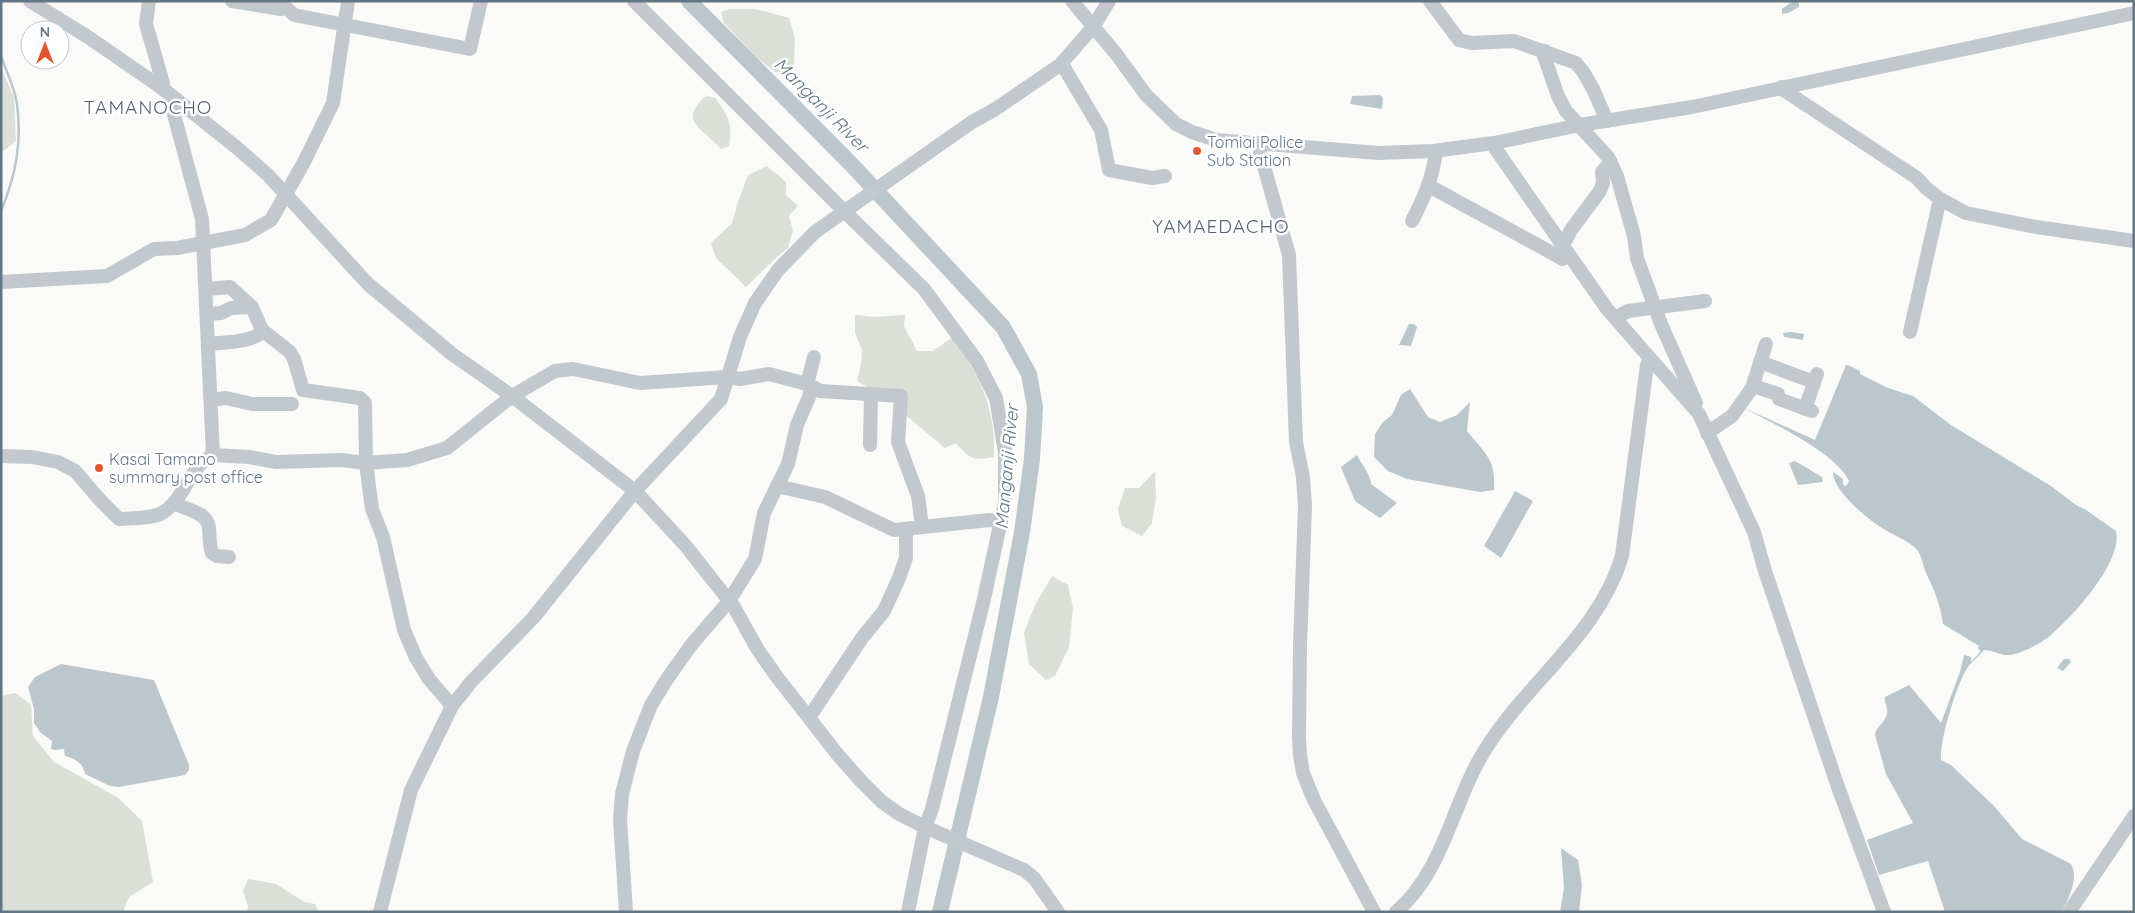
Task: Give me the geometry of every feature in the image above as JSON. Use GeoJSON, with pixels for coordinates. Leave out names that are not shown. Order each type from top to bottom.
{"type":"FeatureCollection","features":[{"type":"Feature","properties":{"kind":"street"},"geometry":{"type":"LineString","coordinates":[[30,1],[88,37],[162,88],[236,146],[285,194],[368,284],[452,354],[512,396],[635,491],[685,544],[729,601],[767,663],[855,774],[881,801],[900,814],[1024,870],[1034,878],[1058,912]]}},
{"type":"Feature","properties":{"kind":"street"},"geometry":{"type":"LineString","coordinates":[[149,1],[146,24],[163,83],[162,88]]}},
{"type":"Feature","properties":{"kind":"street"},"geometry":{"type":"LineString","coordinates":[[232,1],[281,9],[282,4],[294,15],[470,49],[481,1]]}},
{"type":"Feature","properties":{"kind":"street"},"geometry":{"type":"LineString","coordinates":[[1,282],[107,276],[154,249],[203,243],[245,234],[260,228],[271,220],[303,164],[333,103],[348,1]]}},
{"type":"Feature","properties":{"kind":"street"},"geometry":{"type":"LineString","coordinates":[[634,1],[924,289],[950,321],[977,361],[996,398],[1005,452],[1005,502],[984,598],[927,827],[908,912]]}},
{"type":"Feature","properties":{"kind":"street"},"geometry":{"type":"LineString","coordinates":[[1072,1],[1117,54],[1146,95],[1176,124],[1192,132],[1216,140],[1379,153],[1436,151],[1494,143],[1578,126],[1692,107],[2134,13]]}},
{"type":"Feature","properties":{"kind":"street"},"geometry":{"type":"LineString","coordinates":[[380,912],[410,790],[452,706],[470,682],[533,618],[635,491],[721,399],[740,337],[755,303],[773,276],[815,232],[972,122],[994,110],[1062,64],[1093,27],[1109,1]]}},
{"type":"Feature","properties":{"kind":"street"},"geometry":{"type":"LineString","coordinates":[[1430,1],[1459,40],[1470,43],[1514,41],[1576,63],[1594,90],[1606,121]]}},
{"type":"Feature","properties":{"kind":"street"},"geometry":{"type":"LineString","coordinates":[[1545,51],[1544,56],[1558,96],[1566,111],[1611,162],[1617,176],[1632,227],[1637,258],[1655,307],[1696,404],[1693,408]]}},
{"type":"Feature","properties":{"kind":"street"},"geometry":{"type":"LineString","coordinates":[[1062,64],[1101,130],[1110,170],[1152,178],[1165,176]]}},
{"type":"Feature","properties":{"kind":"street"},"geometry":{"type":"LineString","coordinates":[[1782,87],[1785,91],[1917,178],[1940,199],[1966,213],[2036,227],[2134,241]]}},
{"type":"Feature","properties":{"kind":"street"},"geometry":{"type":"LineString","coordinates":[[177,100],[172,107],[201,211],[207,290],[212,455]]}},
{"type":"Feature","properties":{"kind":"street"},"geometry":{"type":"LineString","coordinates":[[1260,143],[1260,152],[1289,255],[1296,442],[1303,477],[1305,506],[1300,646],[1300,755],[1303,773],[1314,800],[1374,912]]}},
{"type":"Feature","properties":{"kind":"street"},"geometry":{"type":"LineString","coordinates":[[1494,143],[1494,148],[1565,251],[1615,318],[1699,414],[1754,532],[1765,571],[1838,787],[1884,912]]}},
{"type":"Feature","properties":{"kind":"street"},"geometry":{"type":"LineString","coordinates":[[1412,221],[1429,186],[1434,169],[1436,151]]}},
{"type":"Feature","properties":{"kind":"street"},"geometry":{"type":"LineString","coordinates":[[1429,186],[1563,259],[1571,230],[1600,191],[1603,183],[1602,172],[1611,162]]}},
{"type":"Feature","properties":{"kind":"street"},"geometry":{"type":"LineString","coordinates":[[1910,332],[1940,199]]}},
{"type":"Feature","properties":{"kind":"street"},"geometry":{"type":"LineString","coordinates":[[207,290],[230,287],[252,307],[262,331],[290,352],[294,359],[303,390],[360,398],[365,403],[366,463],[372,508],[383,537],[404,630],[416,658],[429,679],[452,706]]}},
{"type":"Feature","properties":{"kind":"street"},"geometry":{"type":"LineString","coordinates":[[1615,318],[1628,310],[1705,301]]}},
{"type":"Feature","properties":{"kind":"street"},"geometry":{"type":"LineString","coordinates":[[208,314],[221,313],[231,308],[252,307]]}},
{"type":"Feature","properties":{"kind":"street"},"geometry":{"type":"LineString","coordinates":[[209,344],[246,339],[262,331]]}},
{"type":"Feature","properties":{"kind":"street"},"geometry":{"type":"LineString","coordinates":[[1707,433],[1732,416],[1753,386],[1766,344]]}},
{"type":"Feature","properties":{"kind":"street"},"geometry":{"type":"LineString","coordinates":[[626,912],[620,819],[622,794],[633,751],[650,705],[692,644],[729,601],[755,559],[764,513],[788,464],[797,425],[809,397],[814,357]]}},
{"type":"Feature","properties":{"kind":"street"},"geometry":{"type":"LineString","coordinates":[[1396,912],[1408,902],[1430,869],[1442,847],[1467,785],[1485,749],[1523,698],[1582,628],[1615,578],[1622,556],[1647,365],[1650,358]]}},
{"type":"Feature","properties":{"kind":"street"},"geometry":{"type":"LineString","coordinates":[[1753,386],[1778,394],[1779,400],[1808,410],[1816,378],[1760,362]]}},
{"type":"Feature","properties":{"kind":"street"},"geometry":{"type":"LineString","coordinates":[[1,456],[32,457],[58,462],[74,471],[119,519],[161,514],[174,503],[199,466],[212,455],[249,457],[276,462],[342,460],[366,463],[407,460],[447,448],[512,396],[555,371],[573,369],[640,383],[727,377],[740,378],[769,374],[809,385],[820,391],[901,396],[898,442],[918,496],[922,526]]}},
{"type":"Feature","properties":{"kind":"street"},"geometry":{"type":"LineString","coordinates":[[870,445],[871,395]]}},
{"type":"Feature","properties":{"kind":"street"},"geometry":{"type":"LineString","coordinates":[[211,400],[226,398],[252,404],[292,404]]}},
{"type":"Feature","properties":{"kind":"street"},"geometry":{"type":"LineString","coordinates":[[777,486],[825,498],[894,530],[989,520],[1001,521]]}},
{"type":"Feature","properties":{"kind":"street"},"geometry":{"type":"LineString","coordinates":[[174,503],[198,513],[206,520],[209,525],[212,553],[217,556],[229,556]]}},
{"type":"Feature","properties":{"kind":"street"},"geometry":{"type":"LineString","coordinates":[[810,716],[862,638],[884,611],[906,558],[906,529]]}},
{"type":"Feature","properties":{"kind":"street"},"geometry":{"type":"LineString","coordinates":[[2069,912],[2134,816]]}},
{"type":"Feature","properties":{"kind":"shaded area"},"geometry":{"type":"Polygon","coordinates":[[[1793,1],[1799,2],[1799,7],[1782,14],[1782,9],[1793,1]]]}},
{"type":"Feature","properties":{"kind":"shaded area"},"geometry":{"type":"Polygon","coordinates":[[[730,9],[755,9],[789,18],[795,38],[794,64],[785,73],[775,72],[756,57],[724,23],[721,12],[730,9]]]}},
{"type":"Feature","properties":{"kind":"shaded area"},"geometry":{"type":"Polygon","coordinates":[[[1,67],[14,98],[16,141],[1,153],[1,67]]]}},
{"type":"Feature","properties":{"kind":"shaded area"},"geometry":{"type":"Polygon","coordinates":[[[1380,95],[1383,98],[1382,109],[1350,104],[1352,96],[1380,95]]]}},
{"type":"Feature","properties":{"kind":"shaded area"},"geometry":{"type":"Polygon","coordinates":[[[706,96],[715,98],[730,126],[729,146],[721,149],[696,125],[693,119],[693,112],[706,96]]]}},
{"type":"Feature","properties":{"kind":"shaded area"},"geometry":{"type":"Polygon","coordinates":[[[767,166],[786,182],[786,195],[798,206],[789,216],[793,231],[788,248],[746,287],[716,258],[711,243],[732,223],[748,175],[767,166]]]}},
{"type":"Feature","properties":{"kind":"shaded area"},"geometry":{"type":"Polygon","coordinates":[[[855,315],[874,317],[905,315],[904,326],[917,351],[933,351],[953,337],[971,366],[989,408],[994,439],[994,457],[972,458],[956,443],[945,448],[902,412],[905,392],[874,391],[857,381],[862,350],[855,333],[855,315]]]}},
{"type":"Feature","properties":{"kind":"shaded area"},"geometry":{"type":"Polygon","coordinates":[[[1409,324],[1414,324],[1417,327],[1411,346],[1399,345],[1409,324]]]}},
{"type":"Feature","properties":{"kind":"shaded area"},"geometry":{"type":"Polygon","coordinates":[[[1783,333],[1804,334],[1803,340],[1784,337],[1783,333]]]}},
{"type":"Feature","properties":{"kind":"shaded area"},"geometry":{"type":"Polygon","coordinates":[[[1846,365],[1888,388],[1913,396],[1951,425],[2051,486],[2116,531],[2116,544],[2112,558],[2104,573],[2083,602],[2051,635],[2032,647],[2015,654],[2007,655],[1984,650],[1970,665],[1954,698],[1941,751],[1941,760],[1951,765],[1994,806],[2022,839],[2071,864],[2074,876],[2073,882],[2070,895],[2061,912],[1945,912],[1928,861],[1879,875],[1867,840],[1913,823],[1886,774],[1875,735],[1887,714],[1885,697],[1909,685],[1941,723],[1960,672],[1964,655],[1971,657],[1971,662],[1981,651],[1978,649],[1979,646],[1943,624],[1937,598],[1918,551],[1910,544],[1873,522],[1843,494],[1834,479],[1833,472],[1843,479],[1843,485],[1846,486],[1849,481],[1842,470],[1802,440],[1744,408],[1815,440],[1846,365]]]}},
{"type":"Feature","properties":{"kind":"shaded area"},"geometry":{"type":"Polygon","coordinates":[[[1410,389],[1428,417],[1440,422],[1457,415],[1470,402],[1467,431],[1484,451],[1491,463],[1494,490],[1480,492],[1407,479],[1388,471],[1374,457],[1375,434],[1383,422],[1392,415],[1401,395],[1410,389]]]}},
{"type":"Feature","properties":{"kind":"shaded area"},"geometry":{"type":"Polygon","coordinates":[[[1357,455],[1368,473],[1371,484],[1397,503],[1380,518],[1355,501],[1341,467],[1357,455]]]}},
{"type":"Feature","properties":{"kind":"shaded area"},"geometry":{"type":"Polygon","coordinates":[[[1795,461],[1822,477],[1823,482],[1798,485],[1789,463],[1795,461]]]}},
{"type":"Feature","properties":{"kind":"shaded area"},"geometry":{"type":"Polygon","coordinates":[[[1155,471],[1156,498],[1152,523],[1142,536],[1122,526],[1118,509],[1125,488],[1139,488],[1155,471]]]}},
{"type":"Feature","properties":{"kind":"shaded area"},"geometry":{"type":"Polygon","coordinates":[[[1515,491],[1533,501],[1501,558],[1484,546],[1515,491]]]}},
{"type":"Feature","properties":{"kind":"shaded area"},"geometry":{"type":"Polygon","coordinates":[[[1052,576],[1068,585],[1073,608],[1069,647],[1055,676],[1046,680],[1029,664],[1024,633],[1034,607],[1052,576]]]}},
{"type":"Feature","properties":{"kind":"shaded area"},"geometry":{"type":"Polygon","coordinates":[[[2064,659],[2069,659],[2071,662],[2063,671],[2057,668],[2064,659]]]}},
{"type":"Feature","properties":{"kind":"shaded area"},"geometry":{"type":"Polygon","coordinates":[[[61,664],[154,680],[189,765],[189,770],[185,775],[119,787],[110,786],[85,774],[83,767],[78,762],[65,756],[64,749],[53,750],[51,748],[52,741],[40,732],[34,723],[34,709],[28,687],[35,677],[61,664]]]}},
{"type":"Feature","properties":{"kind":"shaded area"},"geometry":{"type":"Polygon","coordinates":[[[15,693],[31,705],[33,736],[54,762],[117,797],[142,821],[153,882],[129,897],[123,912],[1,912],[1,696],[15,693]]]}},
{"type":"Feature","properties":{"kind":"shaded area"},"geometry":{"type":"Polygon","coordinates":[[[1561,848],[1578,860],[1582,885],[1579,912],[1560,912],[1564,888],[1561,848]]]}},
{"type":"Feature","properties":{"kind":"shaded area"},"geometry":{"type":"Polygon","coordinates":[[[248,879],[276,884],[304,902],[315,904],[318,912],[247,912],[248,907],[243,891],[248,879]]]}},
{"type":"Feature","properties":{"kind":"waterway","name":"Manganji River"},"geometry":{"type":"LineString","coordinates":[[689,1],[851,164],[1003,327],[1029,374],[1035,407],[1032,459],[1022,532],[991,697],[940,912]]}},
{"type":"Feature","properties":{"kind":"waterway"},"geometry":{"type":"LineString","coordinates":[[1,56],[16,98],[19,132],[14,171],[1,211]]}},
{"type":"Feature","properties":{"kind":"place","name":"Tomiai Police Sub Station"},"geometry":{"type":"Point","coordinates":[1197,151]}},
{"type":"Feature","properties":{"kind":"place","name":"Kasai Tamano summary post office"},"geometry":{"type":"Point","coordinates":[99,468]}},
{"type":"Feature","properties":{"kind":"district","name":"TAMANOCHO"},"geometry":{"type":"Point","coordinates":[148,107]}},
{"type":"Feature","properties":{"kind":"district","name":"YAMAEDACHO"},"geometry":{"type":"Point","coordinates":[1221,226]}}]}
